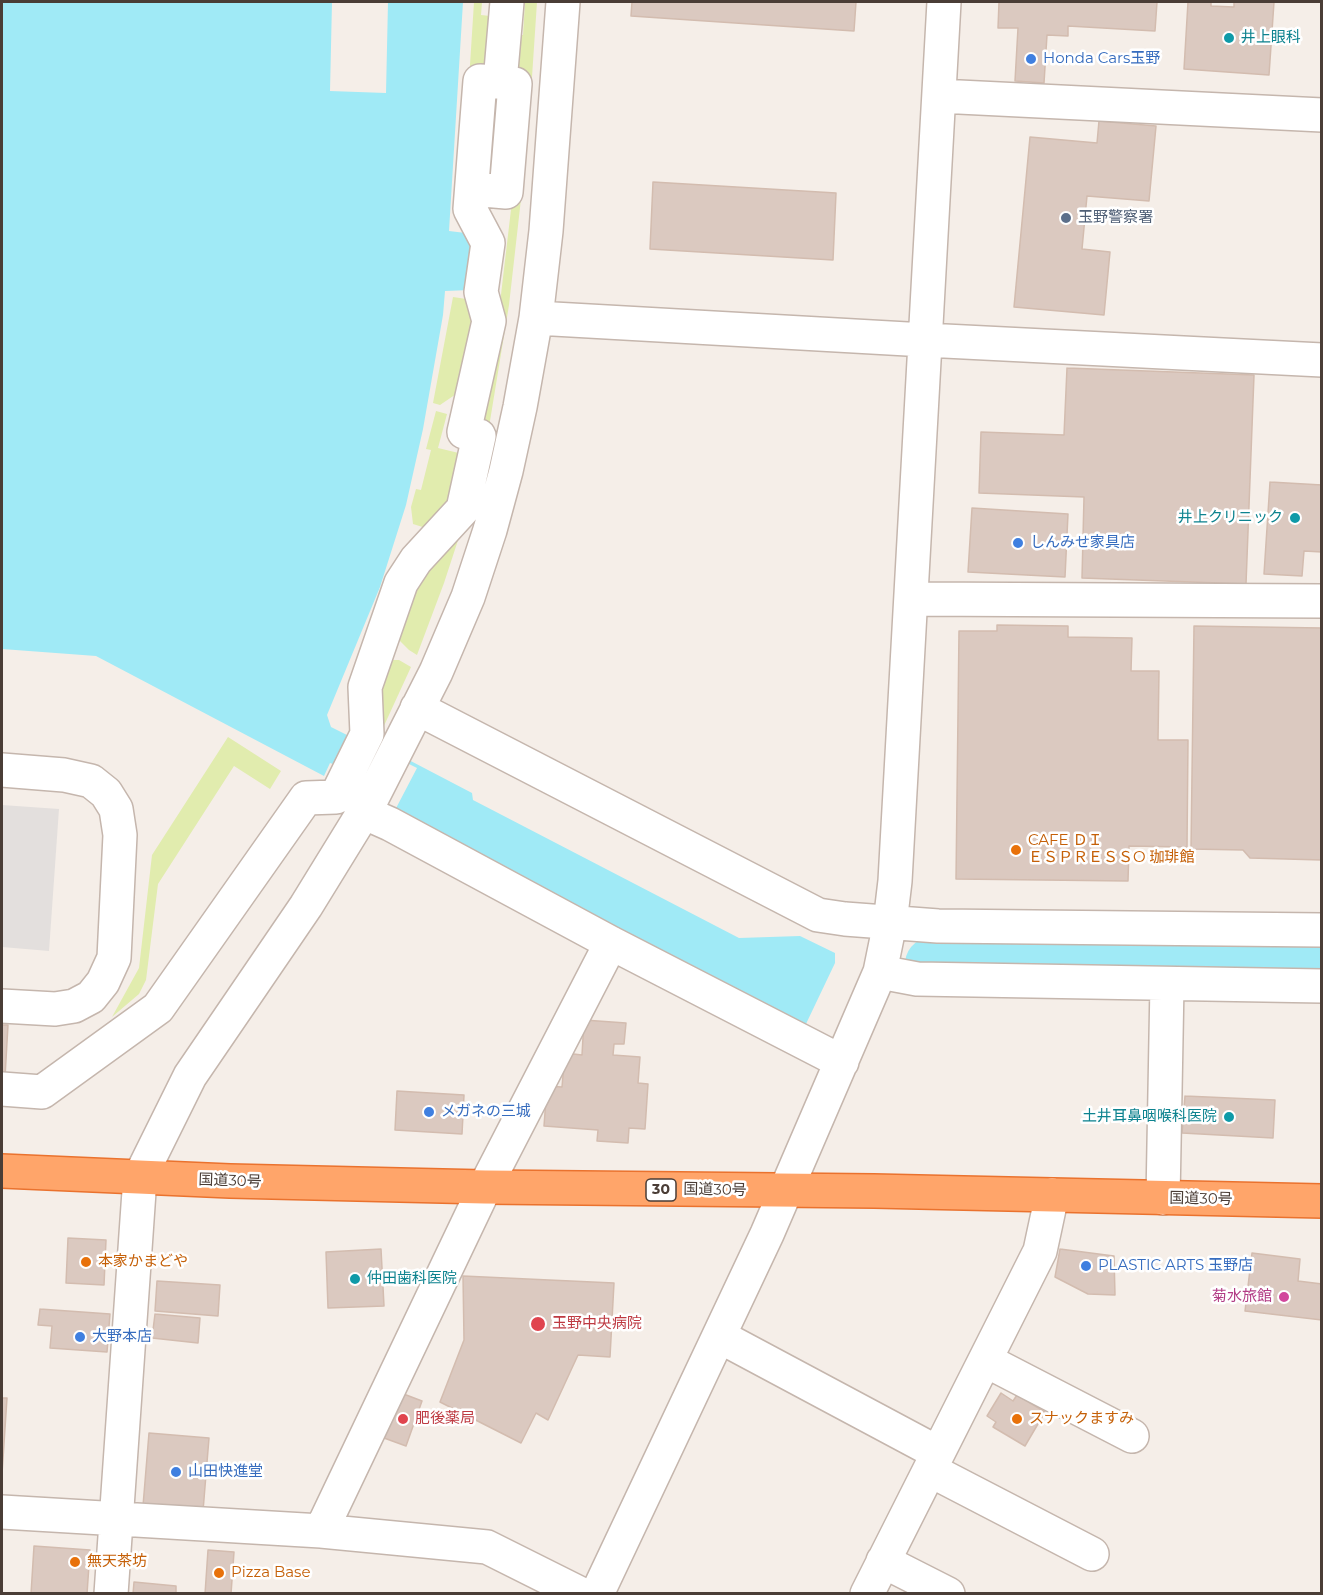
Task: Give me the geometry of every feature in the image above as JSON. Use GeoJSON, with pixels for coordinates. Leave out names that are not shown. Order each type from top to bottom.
{"type":"FeatureCollection","features":[{"type":"Feature","properties":{"kind":"highway","name":"国道30号"},"geometry":{"type":"LineString","coordinates":[[2,1171],[230,1181],[485,1187],[1322,1201]]}},
{"type":"Feature","properties":{"kind":"street"},"geometry":{"type":"LineString","coordinates":[[500,82],[507,2]]}},
{"type":"Feature","properties":{"kind":"street"},"geometry":{"type":"LineString","coordinates":[[111,1593],[140,1178],[190,1076],[306,906],[366,807],[450,641],[468,597],[506,471],[536,318],[546,231],[563,2]]}},
{"type":"Feature","properties":{"kind":"street"},"geometry":{"type":"LineString","coordinates":[[597,1593],[786,1191],[880,972],[890,923],[895,881],[944,2]]}},
{"type":"Feature","properties":{"kind":"street"},"geometry":{"type":"LineString","coordinates":[[2,1089],[42,1092],[158,1008],[306,798],[336,797],[367,734],[365,687],[401,583],[416,560],[463,509],[479,436],[464,432],[489,321],[481,292],[488,243],[470,209],[480,81],[514,84],[502,232],[488,243]]}},
{"type":"Feature","properties":{"kind":"street"},"geometry":{"type":"LineString","coordinates":[[939,96],[1322,115]]}},
{"type":"Feature","properties":{"kind":"street"},"geometry":{"type":"LineString","coordinates":[[472,189],[506,192]]}},
{"type":"Feature","properties":{"kind":"street"},"geometry":{"type":"LineString","coordinates":[[536,318],[1322,360]]}},
{"type":"Feature","properties":{"kind":"street"},"geometry":{"type":"LineString","coordinates":[[911,599],[1322,601]]}},
{"type":"Feature","properties":{"kind":"street"},"geometry":{"type":"LineString","coordinates":[[417,708],[818,915],[938,926],[1322,930]]}},
{"type":"Feature","properties":{"kind":"street"},"geometry":{"type":"LineString","coordinates":[[2,771],[64,775],[91,781],[106,793],[116,809],[120,835],[114,958],[103,982],[91,997],[74,1006],[55,1009],[2,1006]]}},
{"type":"Feature","properties":{"kind":"street"},"geometry":{"type":"LineString","coordinates":[[366,807],[401,829],[611,943],[842,1062]]}},
{"type":"Feature","properties":{"kind":"street"},"geometry":{"type":"LineString","coordinates":[[321,1531],[485,1187],[611,943]]}},
{"type":"Feature","properties":{"kind":"street"},"geometry":{"type":"LineString","coordinates":[[880,972],[917,979],[1322,986]]}},
{"type":"Feature","properties":{"kind":"street"},"geometry":{"type":"LineString","coordinates":[[1163,1198],[1167,984]]}},
{"type":"Feature","properties":{"kind":"street"},"geometry":{"type":"LineString","coordinates":[[867,1593],[1040,1251],[1052,1195]]}},
{"type":"Feature","properties":{"kind":"street"},"geometry":{"type":"LineString","coordinates":[[719,1336],[1092,1554]]}},
{"type":"Feature","properties":{"kind":"street"},"geometry":{"type":"LineString","coordinates":[[985,1360],[1132,1436]]}},
{"type":"Feature","properties":{"kind":"street"},"geometry":{"type":"LineString","coordinates":[[2,1512],[321,1531],[487,1547],[581,1593]]}},
{"type":"Feature","properties":{"kind":"street"},"geometry":{"type":"LineString","coordinates":[[884,1561],[948,1593]]}},
{"type":"Feature","properties":{"kind":"green space"},"geometry":{"type":"Polygon","coordinates":[[[474,2],[482,2],[481,15],[499,17],[494,65],[478,64],[464,208],[460,222],[474,2]]]}},
{"type":"Feature","properties":{"kind":"green space"},"geometry":{"type":"Polygon","coordinates":[[[525,2],[537,2],[532,77],[509,305],[489,427],[478,425],[500,303],[512,201],[507,74],[510,35],[523,35],[525,2]]]}},
{"type":"Feature","properties":{"kind":"green space"},"geometry":{"type":"Polygon","coordinates":[[[453,297],[473,300],[480,321],[465,388],[440,405],[433,403],[453,297]]]}},
{"type":"Feature","properties":{"kind":"green space"},"geometry":{"type":"Polygon","coordinates":[[[436,411],[447,414],[438,448],[467,455],[453,510],[429,529],[413,524],[411,507],[416,489],[421,490],[431,450],[426,449],[436,411]]]}},
{"type":"Feature","properties":{"kind":"green space"},"geometry":{"type":"Polygon","coordinates":[[[463,525],[417,655],[396,637],[401,602],[463,525]]]}},
{"type":"Feature","properties":{"kind":"green space"},"geometry":{"type":"Polygon","coordinates":[[[388,660],[399,660],[411,667],[377,741],[376,700],[388,660]]]}},
{"type":"Feature","properties":{"kind":"green space"},"geometry":{"type":"Polygon","coordinates":[[[228,737],[281,771],[270,789],[234,766],[158,884],[146,980],[139,994],[112,1017],[139,968],[152,855],[228,737]]]}},
{"type":"Feature","properties":{"kind":"shaded area"},"geometry":{"type":"Polygon","coordinates":[[[2,805],[59,809],[49,951],[2,947],[2,805]]]}},
{"type":"Feature","properties":{"kind":"water"},"geometry":{"type":"Polygon","coordinates":[[[2,2],[463,2],[449,231],[474,234],[470,290],[445,291],[443,315],[423,429],[406,505],[380,587],[327,715],[331,727],[347,735],[345,739],[349,741],[336,765],[330,763],[324,776],[96,656],[2,649],[2,2]]]}},
{"type":"Feature","properties":{"kind":"water"},"geometry":{"type":"Polygon","coordinates":[[[361,735],[472,793],[473,800],[739,938],[800,936],[835,953],[835,963],[805,1026],[336,784],[361,735]]]}},
{"type":"Feature","properties":{"kind":"pier"},"geometry":{"type":"Polygon","coordinates":[[[332,2],[388,2],[386,93],[330,91],[332,2]]]}},
{"type":"Feature","properties":{"kind":"pier"},"geometry":{"type":"Polygon","coordinates":[[[373,746],[417,768],[393,814],[349,791],[373,746]]]}},
{"type":"Feature","properties":{"kind":"building"},"geometry":{"type":"Polygon","coordinates":[[[632,2],[856,2],[854,31],[631,16],[632,2]]]}},
{"type":"Feature","properties":{"kind":"building","name":"Honda Cars玉野"},"geometry":{"type":"Polygon","coordinates":[[[999,2],[1157,2],[1155,31],[1068,26],[1068,36],[1047,35],[1044,83],[1015,81],[1018,28],[998,28],[999,2]]]}},
{"type":"Feature","properties":{"kind":"building","name":"井上眼科"},"geometry":{"type":"Polygon","coordinates":[[[1188,2],[1211,2],[1211,6],[1234,7],[1234,2],[1274,2],[1269,75],[1184,69],[1188,2]]]}},
{"type":"Feature","properties":{"kind":"building"},"geometry":{"type":"Polygon","coordinates":[[[1099,121],[1156,126],[1149,201],[1087,196],[1082,249],[1110,252],[1104,315],[1014,307],[1030,137],[1097,143],[1099,121]]]}},
{"type":"Feature","properties":{"kind":"building"},"geometry":{"type":"Polygon","coordinates":[[[653,182],[836,193],[833,260],[650,249],[653,182]]]}},
{"type":"Feature","properties":{"kind":"building"},"geometry":{"type":"Polygon","coordinates":[[[1067,368],[1254,375],[1246,584],[1082,578],[1084,497],[979,493],[981,432],[1064,435],[1067,368]]]}},
{"type":"Feature","properties":{"kind":"building","name":"井上クリニック"},"geometry":{"type":"Polygon","coordinates":[[[1270,482],[1322,485],[1322,552],[1304,551],[1302,576],[1264,574],[1270,482]]]}},
{"type":"Feature","properties":{"kind":"building","name":"しんみせ家具店"},"geometry":{"type":"Polygon","coordinates":[[[972,508],[1068,514],[1065,577],[968,572],[972,508]]]}},
{"type":"Feature","properties":{"kind":"building"},"geometry":{"type":"Polygon","coordinates":[[[997,625],[1068,626],[1068,637],[1132,638],[1131,671],[1159,671],[1158,740],[1188,740],[1187,847],[1129,846],[1128,881],[956,879],[959,631],[997,631],[997,625]]]}},
{"type":"Feature","properties":{"kind":"building"},"geometry":{"type":"Polygon","coordinates":[[[1194,626],[1322,628],[1322,860],[1250,858],[1243,850],[1191,849],[1194,626]]]}},
{"type":"Feature","properties":{"kind":"building"},"geometry":{"type":"Polygon","coordinates":[[[584,1020],[626,1023],[624,1044],[614,1044],[613,1055],[640,1057],[638,1083],[648,1084],[645,1129],[629,1128],[628,1143],[597,1141],[598,1130],[544,1126],[547,1086],[562,1087],[565,1053],[582,1055],[584,1020]]]}},
{"type":"Feature","properties":{"kind":"building"},"geometry":{"type":"Polygon","coordinates":[[[2,1025],[8,1025],[5,1077],[2,1076],[2,1025]]]}},
{"type":"Feature","properties":{"kind":"building","name":"メガネの三城"},"geometry":{"type":"Polygon","coordinates":[[[397,1091],[464,1095],[462,1134],[395,1130],[397,1091]]]}},
{"type":"Feature","properties":{"kind":"building","name":"土井耳鼻咽喉科医院"},"geometry":{"type":"Polygon","coordinates":[[[1185,1096],[1275,1100],[1273,1138],[1182,1133],[1185,1096]]]}},
{"type":"Feature","properties":{"kind":"building","name":"本家かまどや"},"geometry":{"type":"Polygon","coordinates":[[[68,1238],[106,1240],[104,1285],[66,1283],[68,1238]]]}},
{"type":"Feature","properties":{"kind":"building","name":"仲田歯科医院"},"geometry":{"type":"Polygon","coordinates":[[[381,1249],[384,1306],[328,1308],[326,1252],[381,1249]]]}},
{"type":"Feature","properties":{"kind":"building","name":"PLASTIC ARTS 玉野店"},"geometry":{"type":"Polygon","coordinates":[[[1060,1249],[1114,1256],[1115,1295],[1088,1294],[1055,1277],[1060,1249]]]}},
{"type":"Feature","properties":{"kind":"building","name":"菊水旅館"},"geometry":{"type":"Polygon","coordinates":[[[1252,1253],[1300,1259],[1298,1281],[1322,1284],[1322,1320],[1245,1311],[1252,1253]]]}},
{"type":"Feature","properties":{"kind":"building"},"geometry":{"type":"Polygon","coordinates":[[[463,1276],[614,1283],[610,1357],[578,1355],[548,1420],[536,1413],[521,1443],[440,1402],[464,1340],[463,1276]]]}},
{"type":"Feature","properties":{"kind":"building"},"geometry":{"type":"Polygon","coordinates":[[[157,1281],[220,1285],[218,1316],[155,1311],[157,1281]]]}},
{"type":"Feature","properties":{"kind":"building","name":"大野本店"},"geometry":{"type":"Polygon","coordinates":[[[40,1309],[110,1314],[107,1352],[50,1348],[52,1326],[38,1325],[40,1309]]]}},
{"type":"Feature","properties":{"kind":"building"},"geometry":{"type":"Polygon","coordinates":[[[155,1314],[200,1318],[198,1343],[152,1338],[155,1314]]]}},
{"type":"Feature","properties":{"kind":"building","name":"肥後薬局"},"geometry":{"type":"Polygon","coordinates":[[[401,1393],[422,1401],[406,1446],[384,1438],[401,1393]]]}},
{"type":"Feature","properties":{"kind":"building","name":"スナックますみ"},"geometry":{"type":"Polygon","coordinates":[[[1001,1393],[1013,1401],[1017,1395],[1045,1412],[1025,1446],[993,1427],[996,1422],[987,1416],[1001,1393]]]}},
{"type":"Feature","properties":{"kind":"building"},"geometry":{"type":"Polygon","coordinates":[[[2,1398],[7,1398],[2,1474],[2,1398]]]}},
{"type":"Feature","properties":{"kind":"building","name":"山田快進堂"},"geometry":{"type":"Polygon","coordinates":[[[149,1433],[209,1438],[203,1511],[143,1506],[149,1433]]]}},
{"type":"Feature","properties":{"kind":"building"},"geometry":{"type":"Polygon","coordinates":[[[34,1546],[90,1550],[87,1594],[31,1594],[34,1546]]]}},
{"type":"Feature","properties":{"kind":"building","name":"Pizza Base"},"geometry":{"type":"Polygon","coordinates":[[[208,1550],[234,1552],[231,1594],[205,1594],[208,1550]]]}},
{"type":"Feature","properties":{"kind":"building"},"geometry":{"type":"Polygon","coordinates":[[[134,1582],[176,1586],[176,1594],[133,1594],[134,1582]]]}},
{"type":"Feature","properties":{"kind":"waterway"},"geometry":{"type":"LineString","coordinates":[[932,964],[941,965],[961,960],[1322,963]]}},
{"type":"Feature","properties":{"kind":"place","name":"井上眼科"},"geometry":{"type":"Point","coordinates":[1229,38]}},
{"type":"Feature","properties":{"kind":"place","name":"Honda Cars玉野"},"geometry":{"type":"Point","coordinates":[1031,59]}},
{"type":"Feature","properties":{"kind":"place","name":"玉野警察署"},"geometry":{"type":"Point","coordinates":[1066,218]}},
{"type":"Feature","properties":{"kind":"place","name":"井上クリニック"},"geometry":{"type":"Point","coordinates":[1295,518]}},
{"type":"Feature","properties":{"kind":"place","name":"しんみせ家具店"},"geometry":{"type":"Point","coordinates":[1018,543]}},
{"type":"Feature","properties":{"kind":"place","name":"CAFE ＤＩ ＥＳＰＲＥＳＳO 珈琲館"},"geometry":{"type":"Point","coordinates":[1016,850]}},
{"type":"Feature","properties":{"kind":"place","name":"メガネの三城"},"geometry":{"type":"Point","coordinates":[429,1112]}},
{"type":"Feature","properties":{"kind":"place","name":"土井耳鼻咽喉科医院"},"geometry":{"type":"Point","coordinates":[1229,1117]}},
{"type":"Feature","properties":{"kind":"place","name":"本家かまどや"},"geometry":{"type":"Point","coordinates":[86,1262]}},
{"type":"Feature","properties":{"kind":"place","name":"PLASTIC ARTS 玉野店"},"geometry":{"type":"Point","coordinates":[1086,1266]}},
{"type":"Feature","properties":{"kind":"place","name":"仲田歯科医院"},"geometry":{"type":"Point","coordinates":[355,1279]}},
{"type":"Feature","properties":{"kind":"place","name":"菊水旅館"},"geometry":{"type":"Point","coordinates":[1284,1297]}},
{"type":"Feature","properties":{"kind":"place","name":"玉野中央病院"},"geometry":{"type":"Point","coordinates":[538,1324]}},
{"type":"Feature","properties":{"kind":"place","name":"大野本店"},"geometry":{"type":"Point","coordinates":[80,1337]}},
{"type":"Feature","properties":{"kind":"place","name":"肥後薬局"},"geometry":{"type":"Point","coordinates":[403,1419]}},
{"type":"Feature","properties":{"kind":"place","name":"スナックますみ"},"geometry":{"type":"Point","coordinates":[1017,1419]}},
{"type":"Feature","properties":{"kind":"place","name":"山田快進堂"},"geometry":{"type":"Point","coordinates":[176,1472]}},
{"type":"Feature","properties":{"kind":"place","name":"無天茶坊"},"geometry":{"type":"Point","coordinates":[75,1562]}},
{"type":"Feature","properties":{"kind":"place","name":"Pizza Base"},"geometry":{"type":"Point","coordinates":[219,1573]}}]}
